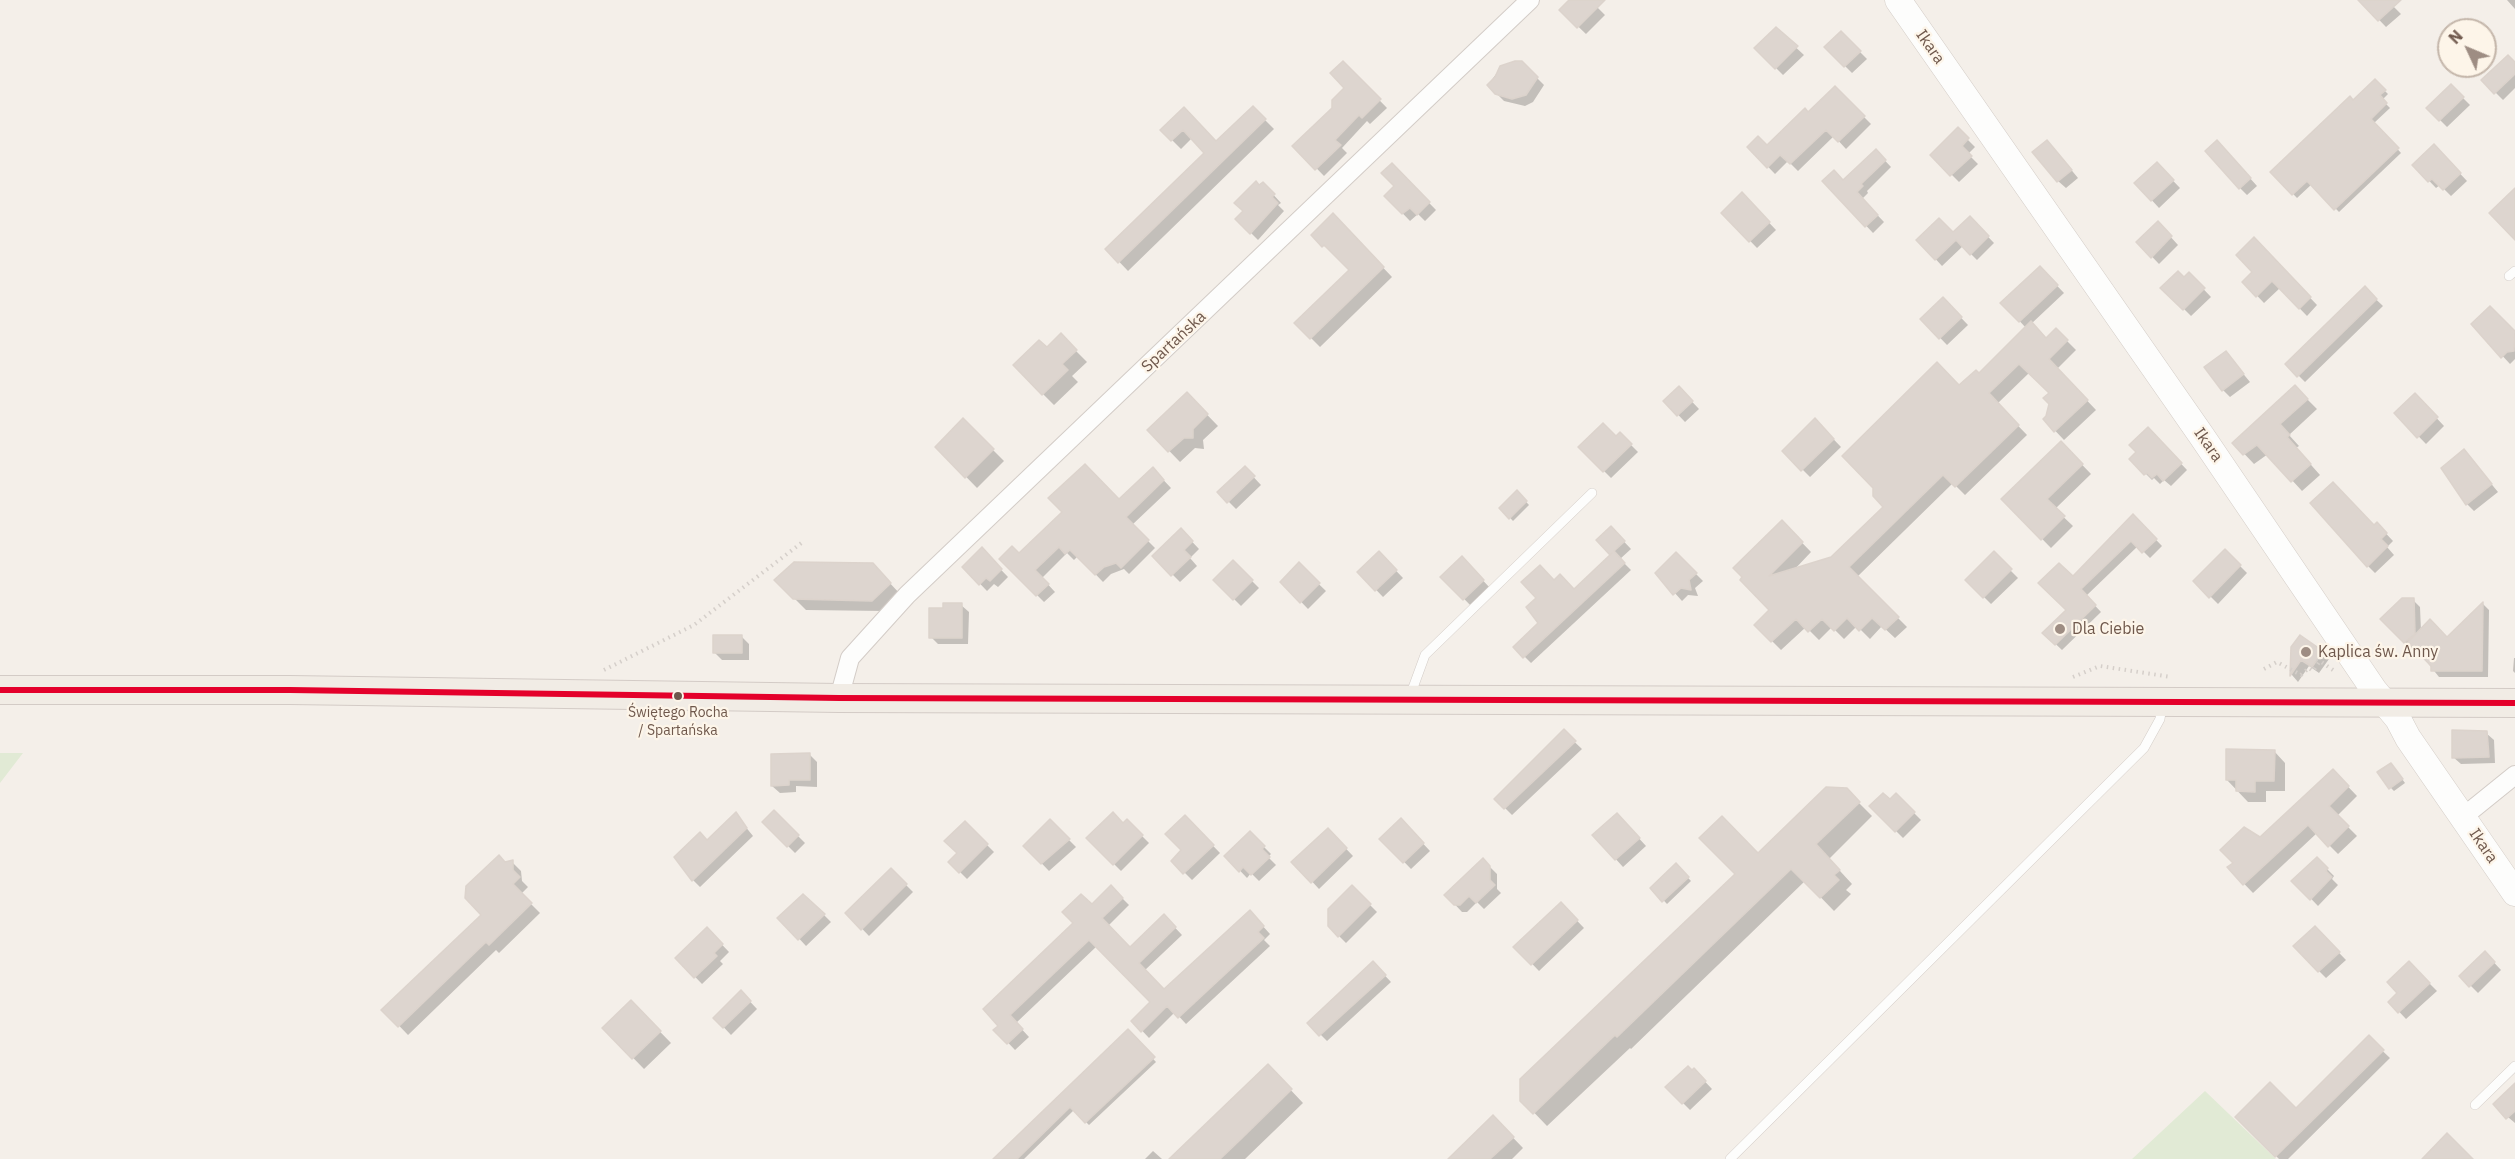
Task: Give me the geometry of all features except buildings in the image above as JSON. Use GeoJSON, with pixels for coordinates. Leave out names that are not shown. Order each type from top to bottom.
{"type":"FeatureCollection","features":[{"type":"Feature","properties":{"kind":"main road"},"geometry":{"type":"LineString","coordinates":[[0,690],[314,691],[839,698],[2515,703]]}},
{"type":"Feature","properties":{"kind":"street","name":"Spartańska"},"geometry":{"type":"LineString","coordinates":[[839,698],[844,673],[850,658],[908,595],[1530,0]]}},
{"type":"Feature","properties":{"kind":"street","name":"Ikara"},"geometry":{"type":"LineString","coordinates":[[1898,0],[2515,893]]}},
{"type":"Feature","properties":{"kind":"street"},"geometry":{"type":"LineString","coordinates":[[2463,817],[2515,775]]}},
{"type":"Feature","properties":{"kind":"lane"},"geometry":{"type":"LineString","coordinates":[[1409,700],[1415,676],[1425,655],[1592,493]]}},
{"type":"Feature","properties":{"kind":"lane"},"geometry":{"type":"LineString","coordinates":[[1730,1159],[2144,748],[2160,719],[2162,702]]}},
{"type":"Feature","properties":{"kind":"lane"},"geometry":{"type":"LineString","coordinates":[[2475,1105],[2515,1066]]}},
{"type":"Feature","properties":{"kind":"path"},"geometry":{"type":"LineString","coordinates":[[585,696],[598,674],[619,661],[694,625],[804,541]]}},
{"type":"Feature","properties":{"kind":"path"},"geometry":{"type":"LineString","coordinates":[[2264,669],[2277,662],[2301,675],[2309,668],[2313,671],[2319,660],[2338,674]]}},
{"type":"Feature","properties":{"kind":"green space"},"geometry":{"type":"Polygon","coordinates":[[[0,753],[23,753],[0,783],[0,753]]]}},
{"type":"Feature","properties":{"kind":"green space"},"geometry":{"type":"Polygon","coordinates":[[[2205,1091],[2276,1159],[2132,1159],[2205,1091]]]}},
{"type":"Feature","properties":{"kind":"transit line"},"geometry":{"type":"LineString","coordinates":[[0,690],[290,690],[839,698],[2515,703]]}},
{"type":"Feature","properties":{"kind":"place","name":"Dla Ciebie"},"geometry":{"type":"Point","coordinates":[2060,629]}},
{"type":"Feature","properties":{"kind":"place","name":"Kaplica św. Anny"},"geometry":{"type":"Point","coordinates":[2306,652]}},
{"type":"Feature","properties":{"kind":"place","name":"Świętego Rocha / Spartańska"},"geometry":{"type":"Point","coordinates":[678,696]}}]}
